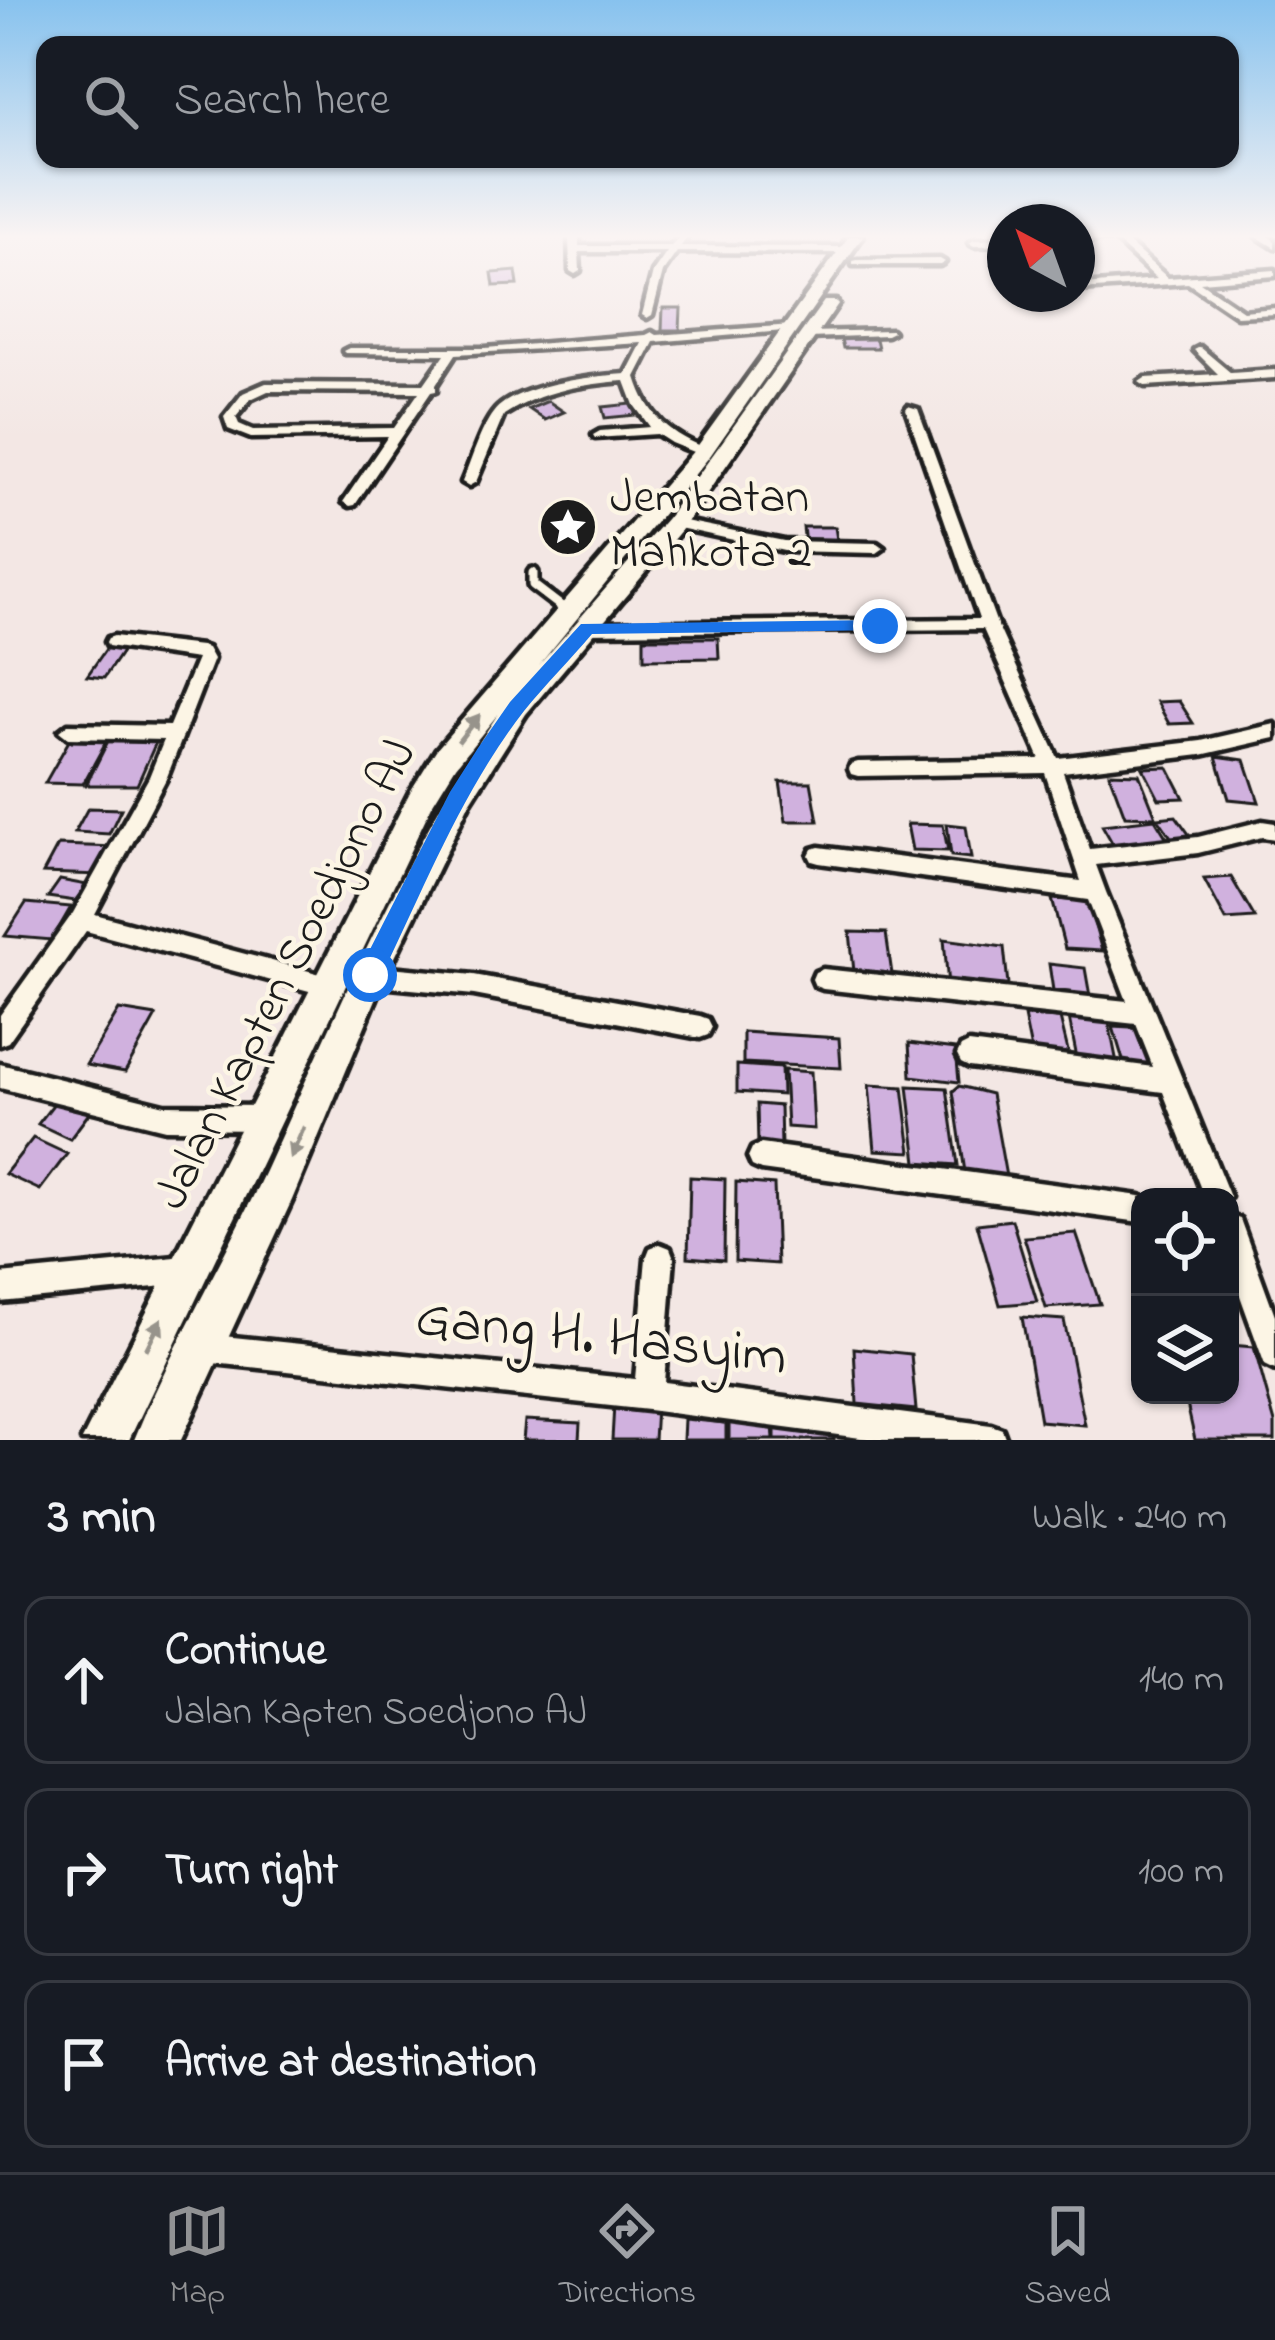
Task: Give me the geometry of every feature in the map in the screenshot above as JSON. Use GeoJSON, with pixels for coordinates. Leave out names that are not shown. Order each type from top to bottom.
{"type":"FeatureCollection","features":[{"type":"Feature","properties":{"kind":"main road","name":"Jalan Kapten Soedjono AJ"},"geometry":{"type":"LineString","coordinates":[[105,1440],[446,758],[675,523],[817,303]]}},
{"type":"Feature","properties":{"kind":"main road","name":"Jalan Kapten Soedjono AJ"},"geometry":{"type":"LineString","coordinates":[[157,1440],[370,975],[457,798],[577,620],[796,338]]}},
{"type":"Feature","properties":{"kind":"main road"},"geometry":{"type":"LineString","coordinates":[[289,1065],[330,1068]]}},
{"type":"Feature","properties":{"kind":"street"},"geometry":{"type":"LineString","coordinates":[[646,315],[649,303]]}},
{"type":"Feature","properties":{"kind":"street"},"geometry":{"type":"LineString","coordinates":[[1224,303],[1240,314],[1275,311]]}},
{"type":"Feature","properties":{"kind":"street"},"geometry":{"type":"LineString","coordinates":[[349,351],[453,352],[652,335],[796,338],[886,332]]}},
{"type":"Feature","properties":{"kind":"street"},"geometry":{"type":"LineString","coordinates":[[652,335],[630,377],[635,399],[656,430]]}},
{"type":"Feature","properties":{"kind":"street"},"geometry":{"type":"LineString","coordinates":[[1200,350],[1228,376]]}},
{"type":"Feature","properties":{"kind":"street"},"geometry":{"type":"LineString","coordinates":[[350,502],[453,352]]}},
{"type":"Feature","properties":{"kind":"street"},"geometry":{"type":"LineString","coordinates":[[1145,382],[1275,374]]}},
{"type":"Feature","properties":{"kind":"street"},"geometry":{"type":"LineString","coordinates":[[469,482],[503,410],[570,385],[630,377]]}},
{"type":"Feature","properties":{"kind":"street"},"geometry":{"type":"LineString","coordinates":[[400,432],[251,434],[233,427],[230,417],[247,396],[266,387],[432,388]]}},
{"type":"Feature","properties":{"kind":"street"},"geometry":{"type":"LineString","coordinates":[[912,409],[989,624],[1052,766],[1095,892],[1213,1188]]}},
{"type":"Feature","properties":{"kind":"street"},"geometry":{"type":"LineString","coordinates":[[600,435],[656,430],[703,452]]}},
{"type":"Feature","properties":{"kind":"street"},"geometry":{"type":"LineString","coordinates":[[675,523],[784,546],[877,548]]}},
{"type":"Feature","properties":{"kind":"street"},"geometry":{"type":"LineString","coordinates":[[577,620],[989,624]]}},
{"type":"Feature","properties":{"kind":"street"},"geometry":{"type":"LineString","coordinates":[[0,1034],[81,920],[158,777],[204,655],[188,648],[114,642]]}},
{"type":"Feature","properties":{"kind":"street"},"geometry":{"type":"LineString","coordinates":[[859,769],[1052,766],[1201,748],[1275,730]]}},
{"type":"Feature","properties":{"kind":"street"},"geometry":{"type":"LineString","coordinates":[[68,731],[176,734]]}},
{"type":"Feature","properties":{"kind":"street"},"geometry":{"type":"LineString","coordinates":[[1083,858],[1198,845],[1262,829],[1275,831]]}},
{"type":"Feature","properties":{"kind":"street"},"geometry":{"type":"LineString","coordinates":[[819,854],[1095,892]]}},
{"type":"Feature","properties":{"kind":"street"},"geometry":{"type":"LineString","coordinates":[[81,920],[328,986]]}},
{"type":"Feature","properties":{"kind":"street"},"geometry":{"type":"LineString","coordinates":[[370,975],[474,985],[700,1027]]}},
{"type":"Feature","properties":{"kind":"street"},"geometry":{"type":"LineString","coordinates":[[823,979],[1144,1014]]}},
{"type":"Feature","properties":{"kind":"street"},"geometry":{"type":"LineString","coordinates":[[969,1055],[1171,1081]]}},
{"type":"Feature","properties":{"kind":"street"},"geometry":{"type":"LineString","coordinates":[[0,1076],[165,1117],[263,1118]]}},
{"type":"Feature","properties":{"kind":"street"},"geometry":{"type":"LineString","coordinates":[[760,1157],[1131,1208]]}},
{"type":"Feature","properties":{"kind":"street"},"geometry":{"type":"LineString","coordinates":[[1239,1254],[1275,1355]]}},
{"type":"Feature","properties":{"kind":"street"},"geometry":{"type":"LineString","coordinates":[[649,1395],[660,1258]]}},
{"type":"Feature","properties":{"kind":"street"},"geometry":{"type":"LineString","coordinates":[[0,1288],[186,1270]]}},
{"type":"Feature","properties":{"kind":"street","name":"Gang H. Hasyim"},"geometry":{"type":"LineString","coordinates":[[198,1347],[649,1395],[992,1440]]}},
{"type":"Feature","properties":{"kind":"lane"},"geometry":{"type":"LineString","coordinates":[[533,573],[532,585],[542,596],[577,620]]}},
{"type":"Feature","properties":{"kind":"building"},"geometry":{"type":"Polygon","coordinates":[[[663,308],[681,308],[680,330],[662,330],[663,308]]]}},
{"type":"Feature","properties":{"kind":"building"},"geometry":{"type":"Polygon","coordinates":[[[841,339],[876,339],[878,348],[843,348],[841,339]]]}},
{"type":"Feature","properties":{"kind":"building"},"geometry":{"type":"Polygon","coordinates":[[[548,401],[564,412],[545,420],[529,409],[548,401]]]}},
{"type":"Feature","properties":{"kind":"building"},"geometry":{"type":"Polygon","coordinates":[[[631,404],[636,415],[605,418],[602,407],[631,404]]]}},
{"type":"Feature","properties":{"kind":"building"},"geometry":{"type":"Polygon","coordinates":[[[803,527],[835,527],[838,546],[805,545],[803,527]]]}},
{"type":"Feature","properties":{"kind":"building"},"geometry":{"type":"Polygon","coordinates":[[[644,638],[718,638],[719,658],[644,659],[644,638]]]}},
{"type":"Feature","properties":{"kind":"building"},"geometry":{"type":"Polygon","coordinates":[[[108,646],[125,647],[104,678],[87,676],[108,646]]]}},
{"type":"Feature","properties":{"kind":"building"},"geometry":{"type":"Polygon","coordinates":[[[1179,701],[1193,723],[1169,724],[1157,702],[1179,701]]]}},
{"type":"Feature","properties":{"kind":"building"},"geometry":{"type":"Polygon","coordinates":[[[70,739],[107,740],[83,784],[45,783],[70,739]]]}},
{"type":"Feature","properties":{"kind":"building"},"geometry":{"type":"Polygon","coordinates":[[[157,740],[137,785],[86,785],[108,741],[157,740]]]}},
{"type":"Feature","properties":{"kind":"building"},"geometry":{"type":"Polygon","coordinates":[[[1216,756],[1245,760],[1259,802],[1229,799],[1216,756]]]}},
{"type":"Feature","properties":{"kind":"building"},"geometry":{"type":"Polygon","coordinates":[[[1168,767],[1184,798],[1159,799],[1143,768],[1168,767]]]}},
{"type":"Feature","properties":{"kind":"building"},"geometry":{"type":"Polygon","coordinates":[[[1109,773],[1139,774],[1156,817],[1125,816],[1109,773]]]}},
{"type":"Feature","properties":{"kind":"building"},"geometry":{"type":"Polygon","coordinates":[[[780,782],[811,782],[818,821],[786,821],[780,782]]]}},
{"type":"Feature","properties":{"kind":"building"},"geometry":{"type":"Polygon","coordinates":[[[88,808],[121,809],[109,834],[75,832],[88,808]]]}},
{"type":"Feature","properties":{"kind":"building"},"geometry":{"type":"Polygon","coordinates":[[[1176,816],[1191,837],[1173,840],[1158,818],[1176,816]]]}},
{"type":"Feature","properties":{"kind":"building"},"geometry":{"type":"Polygon","coordinates":[[[1155,819],[1168,840],[1114,846],[1102,825],[1155,819]]]}},
{"type":"Feature","properties":{"kind":"building"},"geometry":{"type":"Polygon","coordinates":[[[907,824],[943,825],[948,851],[912,850],[907,824]]]}},
{"type":"Feature","properties":{"kind":"building"},"geometry":{"type":"Polygon","coordinates":[[[947,824],[966,826],[971,858],[951,856],[947,824]]]}},
{"type":"Feature","properties":{"kind":"building"},"geometry":{"type":"Polygon","coordinates":[[[58,845],[115,847],[101,875],[43,873],[58,845]]]}},
{"type":"Feature","properties":{"kind":"building"},"geometry":{"type":"Polygon","coordinates":[[[1231,877],[1255,918],[1226,920],[1204,879],[1231,877]]]}},
{"type":"Feature","properties":{"kind":"building"},"geometry":{"type":"Polygon","coordinates":[[[60,880],[87,885],[75,901],[48,897],[60,880]]]}},
{"type":"Feature","properties":{"kind":"building"},"geometry":{"type":"Polygon","coordinates":[[[1052,899],[1088,901],[1102,951],[1065,949],[1052,899]]]}},
{"type":"Feature","properties":{"kind":"building"},"geometry":{"type":"Polygon","coordinates":[[[26,903],[71,907],[52,940],[5,936],[26,903]]]}},
{"type":"Feature","properties":{"kind":"building"},"geometry":{"type":"Polygon","coordinates":[[[850,932],[886,933],[892,974],[854,972],[850,932]]]}},
{"type":"Feature","properties":{"kind":"building"},"geometry":{"type":"Polygon","coordinates":[[[944,939],[1004,947],[1009,994],[948,986],[944,939]]]}},
{"type":"Feature","properties":{"kind":"building"},"geometry":{"type":"Polygon","coordinates":[[[1049,964],[1085,968],[1091,1002],[1054,997],[1049,964]]]}},
{"type":"Feature","properties":{"kind":"building"},"geometry":{"type":"Polygon","coordinates":[[[119,1010],[156,1016],[125,1072],[86,1065],[119,1010]]]}},
{"type":"Feature","properties":{"kind":"building"},"geometry":{"type":"Polygon","coordinates":[[[1024,1016],[1060,1018],[1071,1063],[1033,1060],[1024,1016]]]}},
{"type":"Feature","properties":{"kind":"building"},"geometry":{"type":"Polygon","coordinates":[[[1069,1018],[1109,1023],[1117,1063],[1077,1058],[1069,1018]]]}},
{"type":"Feature","properties":{"kind":"building"},"geometry":{"type":"Polygon","coordinates":[[[1113,1027],[1147,1029],[1161,1071],[1126,1070],[1113,1027]]]}},
{"type":"Feature","properties":{"kind":"building"},"geometry":{"type":"Polygon","coordinates":[[[743,1032],[839,1038],[841,1068],[743,1063],[743,1032]]]}},
{"type":"Feature","properties":{"kind":"building"},"geometry":{"type":"Polygon","coordinates":[[[909,1043],[956,1049],[959,1082],[911,1076],[909,1043]]]}},
{"type":"Feature","properties":{"kind":"building"},"geometry":{"type":"Polygon","coordinates":[[[737,1065],[781,1068],[782,1095],[737,1092],[737,1065]]]}},
{"type":"Feature","properties":{"kind":"building"},"geometry":{"type":"Polygon","coordinates":[[[784,1070],[811,1072],[814,1129],[787,1127],[784,1070]]]}},
{"type":"Feature","properties":{"kind":"building"},"geometry":{"type":"Polygon","coordinates":[[[869,1085],[903,1087],[911,1152],[875,1150],[869,1085]]]}},
{"type":"Feature","properties":{"kind":"building"},"geometry":{"type":"Polygon","coordinates":[[[908,1086],[947,1088],[958,1165],[917,1162],[908,1086]]]}},
{"type":"Feature","properties":{"kind":"building"},"geometry":{"type":"Polygon","coordinates":[[[959,1086],[991,1094],[1007,1182],[966,1179],[953,1091],[959,1086]]]}},
{"type":"Feature","properties":{"kind":"building"},"geometry":{"type":"Polygon","coordinates":[[[58,1098],[90,1112],[70,1139],[38,1124],[58,1098]]]}},
{"type":"Feature","properties":{"kind":"building"},"geometry":{"type":"Polygon","coordinates":[[[757,1104],[780,1106],[781,1147],[758,1146],[757,1104]]]}},
{"type":"Feature","properties":{"kind":"building"},"geometry":{"type":"Polygon","coordinates":[[[33,1138],[67,1154],[40,1190],[5,1174],[33,1138]]]}},
{"type":"Feature","properties":{"kind":"building"},"geometry":{"type":"Polygon","coordinates":[[[690,1177],[725,1179],[724,1260],[688,1257],[690,1177]]]}},
{"type":"Feature","properties":{"kind":"building"},"geometry":{"type":"Polygon","coordinates":[[[736,1182],[774,1185],[777,1264],[735,1261],[736,1182]]]}},
{"type":"Feature","properties":{"kind":"building"},"geometry":{"type":"Polygon","coordinates":[[[1012,1220],[1037,1302],[1000,1305],[977,1224],[1012,1220]]]}},
{"type":"Feature","properties":{"kind":"building"},"geometry":{"type":"Polygon","coordinates":[[[1076,1233],[1100,1304],[1046,1308],[1024,1237],[1076,1233]]]}},
{"type":"Feature","properties":{"kind":"building"},"geometry":{"type":"Polygon","coordinates":[[[1022,1317],[1064,1320],[1085,1425],[1040,1421],[1022,1317]]]}},
{"type":"Feature","properties":{"kind":"building"},"geometry":{"type":"Polygon","coordinates":[[[1239,1346],[1254,1347],[1275,1423],[1275,1440],[1195,1440],[1187,1404],[1239,1404],[1239,1346]]]}},
{"type":"Feature","properties":{"kind":"building"},"geometry":{"type":"Polygon","coordinates":[[[854,1348],[911,1354],[916,1410],[857,1404],[854,1348]]]}},
{"type":"Feature","properties":{"kind":"building"},"geometry":{"type":"Polygon","coordinates":[[[614,1405],[656,1407],[654,1440],[612,1440],[614,1405]]]}},
{"type":"Feature","properties":{"kind":"building"},"geometry":{"type":"Polygon","coordinates":[[[684,1419],[726,1423],[726,1440],[683,1440],[684,1419]]]}},
{"type":"Feature","properties":{"kind":"building"},"geometry":{"type":"Polygon","coordinates":[[[525,1420],[580,1423],[579,1440],[523,1440],[525,1420]]]}},
{"type":"Feature","properties":{"kind":"building"},"geometry":{"type":"Polygon","coordinates":[[[729,1421],[773,1424],[774,1440],[729,1440],[729,1421]]]}},
{"type":"Feature","properties":{"kind":"building"},"geometry":{"type":"Polygon","coordinates":[[[775,1425],[834,1429],[834,1440],[775,1440],[775,1425]]]}},
{"type":"Feature","properties":{"kind":"place","name":"Jembatan Mahkota 2"},"geometry":{"type":"Point","coordinates":[568,527]}},
{"type":"Feature","properties":{"kind":"route"},"geometry":{"type":"LineString","coordinates":[[370,975],[457,798],[485,753],[517,707],[587,628],[880,626]]}}]}
